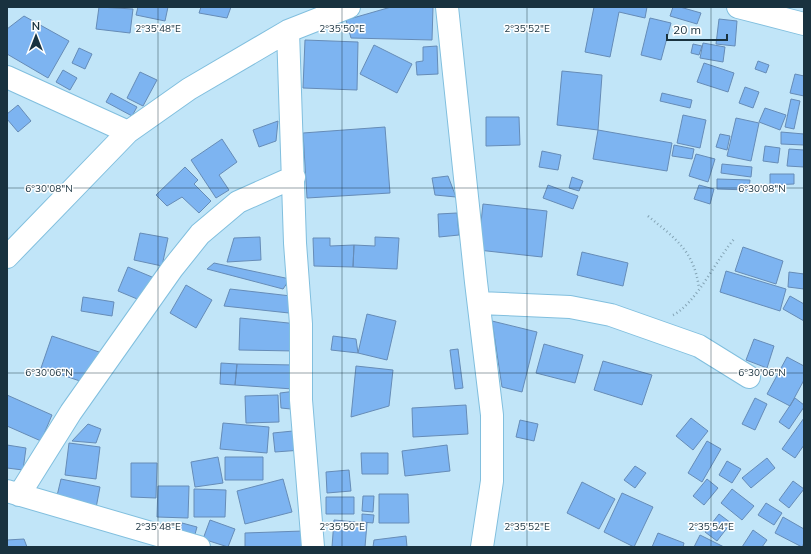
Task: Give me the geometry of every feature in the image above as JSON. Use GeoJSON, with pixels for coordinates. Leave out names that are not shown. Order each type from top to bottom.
{"type":"FeatureCollection","features":[{"type":"Feature","properties":{"kind":"street"},"geometry":{"type":"LineString","coordinates":[[7,257],[128,132],[189,90],[288,31],[349,7]]}},
{"type":"Feature","properties":{"kind":"street"},"geometry":{"type":"LineString","coordinates":[[447,7],[492,415],[492,481],[482,547]]}},
{"type":"Feature","properties":{"kind":"street"},"geometry":{"type":"LineString","coordinates":[[738,7],[798,18]]}},
{"type":"Feature","properties":{"kind":"street"},"geometry":{"type":"LineString","coordinates":[[288,31],[296,243],[302,324],[301,400],[313,547]]}},
{"type":"Feature","properties":{"kind":"street"},"geometry":{"type":"LineString","coordinates":[[7,77],[128,132]]}},
{"type":"Feature","properties":{"kind":"street"},"geometry":{"type":"LineString","coordinates":[[199,547],[13,493],[172,269],[200,234],[238,202],[294,177]]}},
{"type":"Feature","properties":{"kind":"street"},"geometry":{"type":"LineString","coordinates":[[479,303],[570,307],[611,315],[699,346],[749,377]]}},
{"type":"Feature","properties":{"kind":"path"},"geometry":{"type":"LineString","coordinates":[[648,216],[681,244],[692,258],[700,288]]}},
{"type":"Feature","properties":{"kind":"path"},"geometry":{"type":"LineString","coordinates":[[667,317],[677,312],[700,288],[725,249],[735,238]]}},
{"type":"Feature","properties":{"kind":"building"},"geometry":{"type":"Polygon","coordinates":[[[99,7],[133,9],[130,33],[96,29],[99,7]]]}},
{"type":"Feature","properties":{"kind":"building"},"geometry":{"type":"Polygon","coordinates":[[[138,7],[168,7],[165,21],[136,15],[138,7]]]}},
{"type":"Feature","properties":{"kind":"building"},"geometry":{"type":"Polygon","coordinates":[[[201,7],[231,7],[227,18],[199,13],[201,7]]]}},
{"type":"Feature","properties":{"kind":"building"},"geometry":{"type":"Polygon","coordinates":[[[391,7],[433,7],[432,40],[351,38],[346,20],[391,7]]]}},
{"type":"Feature","properties":{"kind":"building"},"geometry":{"type":"Polygon","coordinates":[[[594,7],[647,7],[645,18],[619,12],[610,57],[585,52],[594,7]]]}},
{"type":"Feature","properties":{"kind":"building"},"geometry":{"type":"Polygon","coordinates":[[[673,7],[680,7],[701,13],[697,24],[670,16],[673,7]]]}},
{"type":"Feature","properties":{"kind":"building"},"geometry":{"type":"Polygon","coordinates":[[[24,16],[69,41],[48,78],[7,54],[7,29],[24,16]]]}},
{"type":"Feature","properties":{"kind":"building"},"geometry":{"type":"Polygon","coordinates":[[[650,18],[671,23],[661,60],[641,55],[650,18]]]}},
{"type":"Feature","properties":{"kind":"building"},"geometry":{"type":"Polygon","coordinates":[[[719,19],[737,21],[735,46],[716,44],[719,19]]]}},
{"type":"Feature","properties":{"kind":"building"},"geometry":{"type":"Polygon","coordinates":[[[305,40],[358,42],[357,90],[303,88],[305,40]]]}},
{"type":"Feature","properties":{"kind":"building"},"geometry":{"type":"Polygon","coordinates":[[[703,43],[725,47],[723,62],[700,58],[703,43]]]}},
{"type":"Feature","properties":{"kind":"building"},"geometry":{"type":"Polygon","coordinates":[[[693,44],[702,46],[699,55],[691,53],[693,44]]]}},
{"type":"Feature","properties":{"kind":"building"},"geometry":{"type":"Polygon","coordinates":[[[374,45],[412,64],[397,93],[360,74],[374,45]]]}},
{"type":"Feature","properties":{"kind":"building"},"geometry":{"type":"Polygon","coordinates":[[[437,46],[438,74],[417,75],[416,62],[423,61],[423,47],[437,46]]]}},
{"type":"Feature","properties":{"kind":"building"},"geometry":{"type":"Polygon","coordinates":[[[79,48],[92,54],[85,69],[72,63],[79,48]]]}},
{"type":"Feature","properties":{"kind":"building"},"geometry":{"type":"Polygon","coordinates":[[[758,61],[769,65],[766,73],[755,69],[758,61]]]}},
{"type":"Feature","properties":{"kind":"building"},"geometry":{"type":"Polygon","coordinates":[[[704,63],[734,73],[728,92],[697,82],[704,63]]]}},
{"type":"Feature","properties":{"kind":"building"},"geometry":{"type":"Polygon","coordinates":[[[63,70],[77,78],[70,90],[56,82],[63,70]]]}},
{"type":"Feature","properties":{"kind":"building"},"geometry":{"type":"Polygon","coordinates":[[[562,71],[602,75],[598,130],[557,125],[562,71]]]}},
{"type":"Feature","properties":{"kind":"building"},"geometry":{"type":"Polygon","coordinates":[[[140,72],[157,80],[143,106],[127,98],[140,72]]]}},
{"type":"Feature","properties":{"kind":"building"},"geometry":{"type":"Polygon","coordinates":[[[795,74],[804,76],[804,96],[790,93],[795,74]]]}},
{"type":"Feature","properties":{"kind":"building"},"geometry":{"type":"Polygon","coordinates":[[[745,87],[759,92],[753,108],[739,103],[745,87]]]}},
{"type":"Feature","properties":{"kind":"building"},"geometry":{"type":"Polygon","coordinates":[[[111,93],[137,107],[132,116],[106,102],[111,93]]]}},
{"type":"Feature","properties":{"kind":"building"},"geometry":{"type":"Polygon","coordinates":[[[662,93],[692,100],[690,108],[660,101],[662,93]]]}},
{"type":"Feature","properties":{"kind":"building"},"geometry":{"type":"Polygon","coordinates":[[[791,99],[800,101],[794,129],[785,127],[791,99]]]}},
{"type":"Feature","properties":{"kind":"building"},"geometry":{"type":"Polygon","coordinates":[[[18,105],[31,121],[18,132],[7,119],[7,114],[18,105]]]}},
{"type":"Feature","properties":{"kind":"building"},"geometry":{"type":"Polygon","coordinates":[[[765,108],[786,115],[780,130],[759,122],[765,108]]]}},
{"type":"Feature","properties":{"kind":"building"},"geometry":{"type":"Polygon","coordinates":[[[683,115],[706,120],[700,148],[677,143],[683,115]]]}},
{"type":"Feature","properties":{"kind":"building"},"geometry":{"type":"Polygon","coordinates":[[[486,117],[519,117],[520,145],[486,146],[486,117]]]}},
{"type":"Feature","properties":{"kind":"building"},"geometry":{"type":"Polygon","coordinates":[[[736,118],[759,123],[751,161],[727,156],[736,118]]]}},
{"type":"Feature","properties":{"kind":"building"},"geometry":{"type":"Polygon","coordinates":[[[278,121],[276,141],[259,147],[253,130],[278,121]]]}},
{"type":"Feature","properties":{"kind":"building"},"geometry":{"type":"Polygon","coordinates":[[[385,127],[390,193],[307,198],[303,133],[385,127]]]}},
{"type":"Feature","properties":{"kind":"building"},"geometry":{"type":"Polygon","coordinates":[[[598,130],[672,143],[667,171],[593,159],[598,130]]]}},
{"type":"Feature","properties":{"kind":"building"},"geometry":{"type":"Polygon","coordinates":[[[781,132],[804,134],[804,145],[781,144],[781,132]]]}},
{"type":"Feature","properties":{"kind":"building"},"geometry":{"type":"Polygon","coordinates":[[[720,134],[730,136],[727,150],[716,147],[720,134]]]}},
{"type":"Feature","properties":{"kind":"building"},"geometry":{"type":"Polygon","coordinates":[[[222,139],[237,162],[219,175],[229,190],[216,198],[191,160],[222,139]]]}},
{"type":"Feature","properties":{"kind":"building"},"geometry":{"type":"Polygon","coordinates":[[[674,145],[694,149],[692,159],[672,156],[674,145]]]}},
{"type":"Feature","properties":{"kind":"building"},"geometry":{"type":"Polygon","coordinates":[[[765,146],[780,148],[778,163],[763,161],[765,146]]]}},
{"type":"Feature","properties":{"kind":"building"},"geometry":{"type":"Polygon","coordinates":[[[789,149],[804,150],[804,167],[787,166],[789,149]]]}},
{"type":"Feature","properties":{"kind":"building"},"geometry":{"type":"Polygon","coordinates":[[[542,151],[561,155],[558,170],[539,167],[542,151]]]}},
{"type":"Feature","properties":{"kind":"building"},"geometry":{"type":"Polygon","coordinates":[[[696,154],[715,159],[708,182],[689,176],[696,154]]]}},
{"type":"Feature","properties":{"kind":"building"},"geometry":{"type":"Polygon","coordinates":[[[722,164],[752,167],[751,177],[721,173],[722,164]]]}},
{"type":"Feature","properties":{"kind":"building"},"geometry":{"type":"Polygon","coordinates":[[[185,167],[198,180],[194,184],[211,201],[199,213],[182,197],[167,206],[156,195],[185,167]]]}},
{"type":"Feature","properties":{"kind":"building"},"geometry":{"type":"Polygon","coordinates":[[[770,174],[794,174],[794,184],[770,185],[770,174]]]}},
{"type":"Feature","properties":{"kind":"building"},"geometry":{"type":"Polygon","coordinates":[[[448,176],[456,197],[435,195],[432,178],[448,176]]]}},
{"type":"Feature","properties":{"kind":"building"},"geometry":{"type":"Polygon","coordinates":[[[572,177],[583,181],[579,191],[569,188],[572,177]]]}},
{"type":"Feature","properties":{"kind":"building"},"geometry":{"type":"Polygon","coordinates":[[[717,179],[750,180],[749,190],[717,189],[717,179]]]}},
{"type":"Feature","properties":{"kind":"building"},"geometry":{"type":"Polygon","coordinates":[[[548,185],[578,196],[573,209],[543,198],[548,185]]]}},
{"type":"Feature","properties":{"kind":"building"},"geometry":{"type":"Polygon","coordinates":[[[699,185],[714,189],[710,204],[694,199],[699,185]]]}},
{"type":"Feature","properties":{"kind":"building"},"geometry":{"type":"Polygon","coordinates":[[[483,204],[547,211],[542,257],[478,250],[483,204]]]}},
{"type":"Feature","properties":{"kind":"building"},"geometry":{"type":"Polygon","coordinates":[[[457,213],[459,235],[439,237],[438,214],[457,213]]]}},
{"type":"Feature","properties":{"kind":"building"},"geometry":{"type":"Polygon","coordinates":[[[140,233],[168,238],[162,266],[134,260],[140,233]]]}},
{"type":"Feature","properties":{"kind":"building"},"geometry":{"type":"Polygon","coordinates":[[[260,237],[261,260],[227,262],[234,238],[260,237]]]}},
{"type":"Feature","properties":{"kind":"building"},"geometry":{"type":"Polygon","coordinates":[[[375,237],[399,238],[397,269],[353,267],[354,245],[375,246],[375,237]]]}},
{"type":"Feature","properties":{"kind":"building"},"geometry":{"type":"Polygon","coordinates":[[[313,238],[330,238],[330,246],[354,245],[353,267],[314,266],[313,238]]]}},
{"type":"Feature","properties":{"kind":"building"},"geometry":{"type":"Polygon","coordinates":[[[743,247],[783,261],[776,284],[735,271],[743,247]]]}},
{"type":"Feature","properties":{"kind":"building"},"geometry":{"type":"Polygon","coordinates":[[[582,252],[628,263],[623,286],[577,275],[582,252]]]}},
{"type":"Feature","properties":{"kind":"building"},"geometry":{"type":"Polygon","coordinates":[[[214,263],[290,279],[283,289],[207,269],[214,263]]]}},
{"type":"Feature","properties":{"kind":"building"},"geometry":{"type":"Polygon","coordinates":[[[128,267],[152,277],[142,301],[118,291],[128,267]]]}},
{"type":"Feature","properties":{"kind":"building"},"geometry":{"type":"Polygon","coordinates":[[[726,271],[786,289],[780,311],[720,292],[726,271]]]}},
{"type":"Feature","properties":{"kind":"building"},"geometry":{"type":"Polygon","coordinates":[[[789,272],[804,274],[804,289],[788,287],[789,272]]]}},
{"type":"Feature","properties":{"kind":"building"},"geometry":{"type":"Polygon","coordinates":[[[186,285],[212,300],[196,328],[170,313],[186,285]]]}},
{"type":"Feature","properties":{"kind":"building"},"geometry":{"type":"Polygon","coordinates":[[[230,289],[291,296],[289,313],[224,306],[230,289]]]}},
{"type":"Feature","properties":{"kind":"building"},"geometry":{"type":"Polygon","coordinates":[[[790,296],[804,304],[804,321],[783,309],[790,296]]]}},
{"type":"Feature","properties":{"kind":"building"},"geometry":{"type":"Polygon","coordinates":[[[83,297],[114,302],[112,316],[81,311],[83,297]]]}},
{"type":"Feature","properties":{"kind":"building"},"geometry":{"type":"Polygon","coordinates":[[[367,314],[396,321],[387,360],[358,353],[367,314]]]}},
{"type":"Feature","properties":{"kind":"building"},"geometry":{"type":"Polygon","coordinates":[[[240,318],[298,324],[295,351],[239,350],[240,318]]]}},
{"type":"Feature","properties":{"kind":"building"},"geometry":{"type":"Polygon","coordinates":[[[492,321],[537,332],[522,392],[502,387],[492,321]]]}},
{"type":"Feature","properties":{"kind":"building"},"geometry":{"type":"Polygon","coordinates":[[[52,336],[102,353],[80,381],[41,368],[52,336]]]}},
{"type":"Feature","properties":{"kind":"building"},"geometry":{"type":"Polygon","coordinates":[[[333,336],[356,339],[358,353],[331,350],[333,336]]]}},
{"type":"Feature","properties":{"kind":"building"},"geometry":{"type":"Polygon","coordinates":[[[754,339],[774,346],[767,368],[746,360],[754,339]]]}},
{"type":"Feature","properties":{"kind":"building"},"geometry":{"type":"Polygon","coordinates":[[[544,344],[583,355],[575,383],[536,373],[544,344]]]}},
{"type":"Feature","properties":{"kind":"building"},"geometry":{"type":"Polygon","coordinates":[[[458,349],[463,388],[455,389],[450,350],[458,349]]]}},
{"type":"Feature","properties":{"kind":"building"},"geometry":{"type":"Polygon","coordinates":[[[787,357],[804,366],[804,380],[790,406],[767,394],[787,357]]]}},
{"type":"Feature","properties":{"kind":"building"},"geometry":{"type":"Polygon","coordinates":[[[603,361],[652,375],[642,405],[594,390],[603,361]]]}},
{"type":"Feature","properties":{"kind":"building"},"geometry":{"type":"Polygon","coordinates":[[[221,363],[237,364],[235,385],[220,384],[221,363]]]}},
{"type":"Feature","properties":{"kind":"building"},"geometry":{"type":"Polygon","coordinates":[[[237,364],[294,365],[293,389],[235,385],[237,364]]]}},
{"type":"Feature","properties":{"kind":"building"},"geometry":{"type":"Polygon","coordinates":[[[356,366],[393,370],[389,406],[351,417],[356,366]]]}},
{"type":"Feature","properties":{"kind":"building"},"geometry":{"type":"Polygon","coordinates":[[[296,391],[302,450],[275,452],[273,433],[293,431],[291,409],[281,408],[280,393],[296,391]]]}},
{"type":"Feature","properties":{"kind":"building"},"geometry":{"type":"Polygon","coordinates":[[[7,395],[52,415],[41,441],[7,426],[7,395]]]}},
{"type":"Feature","properties":{"kind":"building"},"geometry":{"type":"Polygon","coordinates":[[[278,395],[279,422],[246,423],[245,396],[278,395]]]}},
{"type":"Feature","properties":{"kind":"building"},"geometry":{"type":"Polygon","coordinates":[[[755,398],[767,404],[755,430],[742,424],[755,398]]]}},
{"type":"Feature","properties":{"kind":"building"},"geometry":{"type":"Polygon","coordinates":[[[795,398],[804,405],[804,407],[789,429],[779,422],[795,398]]]}},
{"type":"Feature","properties":{"kind":"building"},"geometry":{"type":"Polygon","coordinates":[[[466,405],[468,434],[413,437],[412,408],[466,405]]]}},
{"type":"Feature","properties":{"kind":"building"},"geometry":{"type":"Polygon","coordinates":[[[691,418],[708,431],[693,450],[676,436],[691,418]]]}},
{"type":"Feature","properties":{"kind":"building"},"geometry":{"type":"Polygon","coordinates":[[[804,418],[804,445],[795,458],[782,449],[804,418]]]}},
{"type":"Feature","properties":{"kind":"building"},"geometry":{"type":"Polygon","coordinates":[[[520,420],[538,424],[534,441],[516,437],[520,420]]]}},
{"type":"Feature","properties":{"kind":"building"},"geometry":{"type":"Polygon","coordinates":[[[223,423],[269,427],[267,453],[220,449],[223,423]]]}},
{"type":"Feature","properties":{"kind":"building"},"geometry":{"type":"Polygon","coordinates":[[[88,424],[101,429],[96,443],[72,441],[88,424]]]}},
{"type":"Feature","properties":{"kind":"building"},"geometry":{"type":"Polygon","coordinates":[[[707,441],[721,449],[702,482],[688,473],[707,441]]]}},
{"type":"Feature","properties":{"kind":"building"},"geometry":{"type":"Polygon","coordinates":[[[69,443],[100,447],[96,479],[65,475],[69,443]]]}},
{"type":"Feature","properties":{"kind":"building"},"geometry":{"type":"Polygon","coordinates":[[[7,445],[26,448],[23,470],[7,468],[7,445]]]}},
{"type":"Feature","properties":{"kind":"building"},"geometry":{"type":"Polygon","coordinates":[[[447,445],[450,471],[405,476],[402,451],[447,445]]]}},
{"type":"Feature","properties":{"kind":"building"},"geometry":{"type":"Polygon","coordinates":[[[361,453],[388,453],[388,474],[362,474],[361,453]]]}},
{"type":"Feature","properties":{"kind":"building"},"geometry":{"type":"Polygon","coordinates":[[[218,457],[223,483],[195,487],[191,462],[218,457]]]}},
{"type":"Feature","properties":{"kind":"building"},"geometry":{"type":"Polygon","coordinates":[[[225,457],[263,457],[263,480],[225,480],[225,457]]]}},
{"type":"Feature","properties":{"kind":"building"},"geometry":{"type":"Polygon","coordinates":[[[767,458],[775,468],[751,488],[742,478],[767,458]]]}},
{"type":"Feature","properties":{"kind":"building"},"geometry":{"type":"Polygon","coordinates":[[[727,461],[741,469],[732,483],[719,475],[727,461]]]}},
{"type":"Feature","properties":{"kind":"building"},"geometry":{"type":"Polygon","coordinates":[[[131,463],[157,463],[156,498],[131,497],[131,463]]]}},
{"type":"Feature","properties":{"kind":"building"},"geometry":{"type":"Polygon","coordinates":[[[635,466],[646,473],[635,488],[624,480],[635,466]]]}},
{"type":"Feature","properties":{"kind":"building"},"geometry":{"type":"Polygon","coordinates":[[[349,470],[351,491],[327,493],[326,472],[349,470]]]}},
{"type":"Feature","properties":{"kind":"building"},"geometry":{"type":"Polygon","coordinates":[[[61,479],[100,487],[96,508],[56,500],[61,479]]]}},
{"type":"Feature","properties":{"kind":"building"},"geometry":{"type":"Polygon","coordinates":[[[283,479],[292,512],[245,524],[237,491],[283,479]]]}},
{"type":"Feature","properties":{"kind":"building"},"geometry":{"type":"Polygon","coordinates":[[[707,479],[718,488],[704,505],[693,496],[707,479]]]}},
{"type":"Feature","properties":{"kind":"building"},"geometry":{"type":"Polygon","coordinates":[[[793,481],[804,489],[789,508],[779,500],[793,481]]]}},
{"type":"Feature","properties":{"kind":"building"},"geometry":{"type":"Polygon","coordinates":[[[582,482],[615,499],[599,529],[567,513],[582,482]]]}},
{"type":"Feature","properties":{"kind":"building"},"geometry":{"type":"Polygon","coordinates":[[[158,486],[189,486],[188,518],[157,517],[158,486]]]}},
{"type":"Feature","properties":{"kind":"building"},"geometry":{"type":"Polygon","coordinates":[[[194,489],[226,490],[225,517],[194,517],[194,489]]]}},
{"type":"Feature","properties":{"kind":"building"},"geometry":{"type":"Polygon","coordinates":[[[732,489],[754,506],[742,520],[721,503],[732,489]]]}},
{"type":"Feature","properties":{"kind":"building"},"geometry":{"type":"Polygon","coordinates":[[[622,493],[653,507],[634,547],[604,532],[622,493]]]}},
{"type":"Feature","properties":{"kind":"building"},"geometry":{"type":"Polygon","coordinates":[[[379,494],[408,494],[409,523],[379,523],[379,494]]]}},
{"type":"Feature","properties":{"kind":"building"},"geometry":{"type":"Polygon","coordinates":[[[363,496],[374,496],[373,512],[362,511],[363,496]]]}},
{"type":"Feature","properties":{"kind":"building"},"geometry":{"type":"Polygon","coordinates":[[[326,497],[354,497],[354,514],[326,514],[326,497]]]}},
{"type":"Feature","properties":{"kind":"building"},"geometry":{"type":"Polygon","coordinates":[[[766,503],[782,513],[774,525],[758,515],[766,503]]]}},
{"type":"Feature","properties":{"kind":"building"},"geometry":{"type":"Polygon","coordinates":[[[362,514],[374,515],[373,523],[362,522],[362,514]]]}},
{"type":"Feature","properties":{"kind":"building"},"geometry":{"type":"Polygon","coordinates":[[[719,514],[731,523],[717,541],[705,532],[719,514]]]}},
{"type":"Feature","properties":{"kind":"building"},"geometry":{"type":"Polygon","coordinates":[[[783,517],[804,529],[804,543],[802,547],[775,533],[783,517]]]}},
{"type":"Feature","properties":{"kind":"building"},"geometry":{"type":"Polygon","coordinates":[[[210,520],[235,529],[228,547],[203,539],[210,520]]]}},
{"type":"Feature","properties":{"kind":"building"},"geometry":{"type":"Polygon","coordinates":[[[334,520],[367,523],[365,547],[332,547],[334,520]]]}},
{"type":"Feature","properties":{"kind":"building"},"geometry":{"type":"Polygon","coordinates":[[[182,523],[197,527],[194,538],[179,534],[182,523]]]}},
{"type":"Feature","properties":{"kind":"building"},"geometry":{"type":"Polygon","coordinates":[[[753,530],[767,540],[762,547],[742,547],[753,530]]]}},
{"type":"Feature","properties":{"kind":"building"},"geometry":{"type":"Polygon","coordinates":[[[303,531],[304,547],[245,547],[245,533],[303,531]]]}},
{"type":"Feature","properties":{"kind":"building"},"geometry":{"type":"Polygon","coordinates":[[[658,533],[684,543],[683,547],[652,547],[658,533]]]}},
{"type":"Feature","properties":{"kind":"building"},"geometry":{"type":"Polygon","coordinates":[[[700,535],[724,547],[694,547],[700,535]]]}},
{"type":"Feature","properties":{"kind":"building"},"geometry":{"type":"Polygon","coordinates":[[[406,536],[407,547],[373,547],[374,540],[406,536]]]}},
{"type":"Feature","properties":{"kind":"building"},"geometry":{"type":"Polygon","coordinates":[[[24,539],[27,547],[7,547],[7,540],[24,539]]]}}]}
